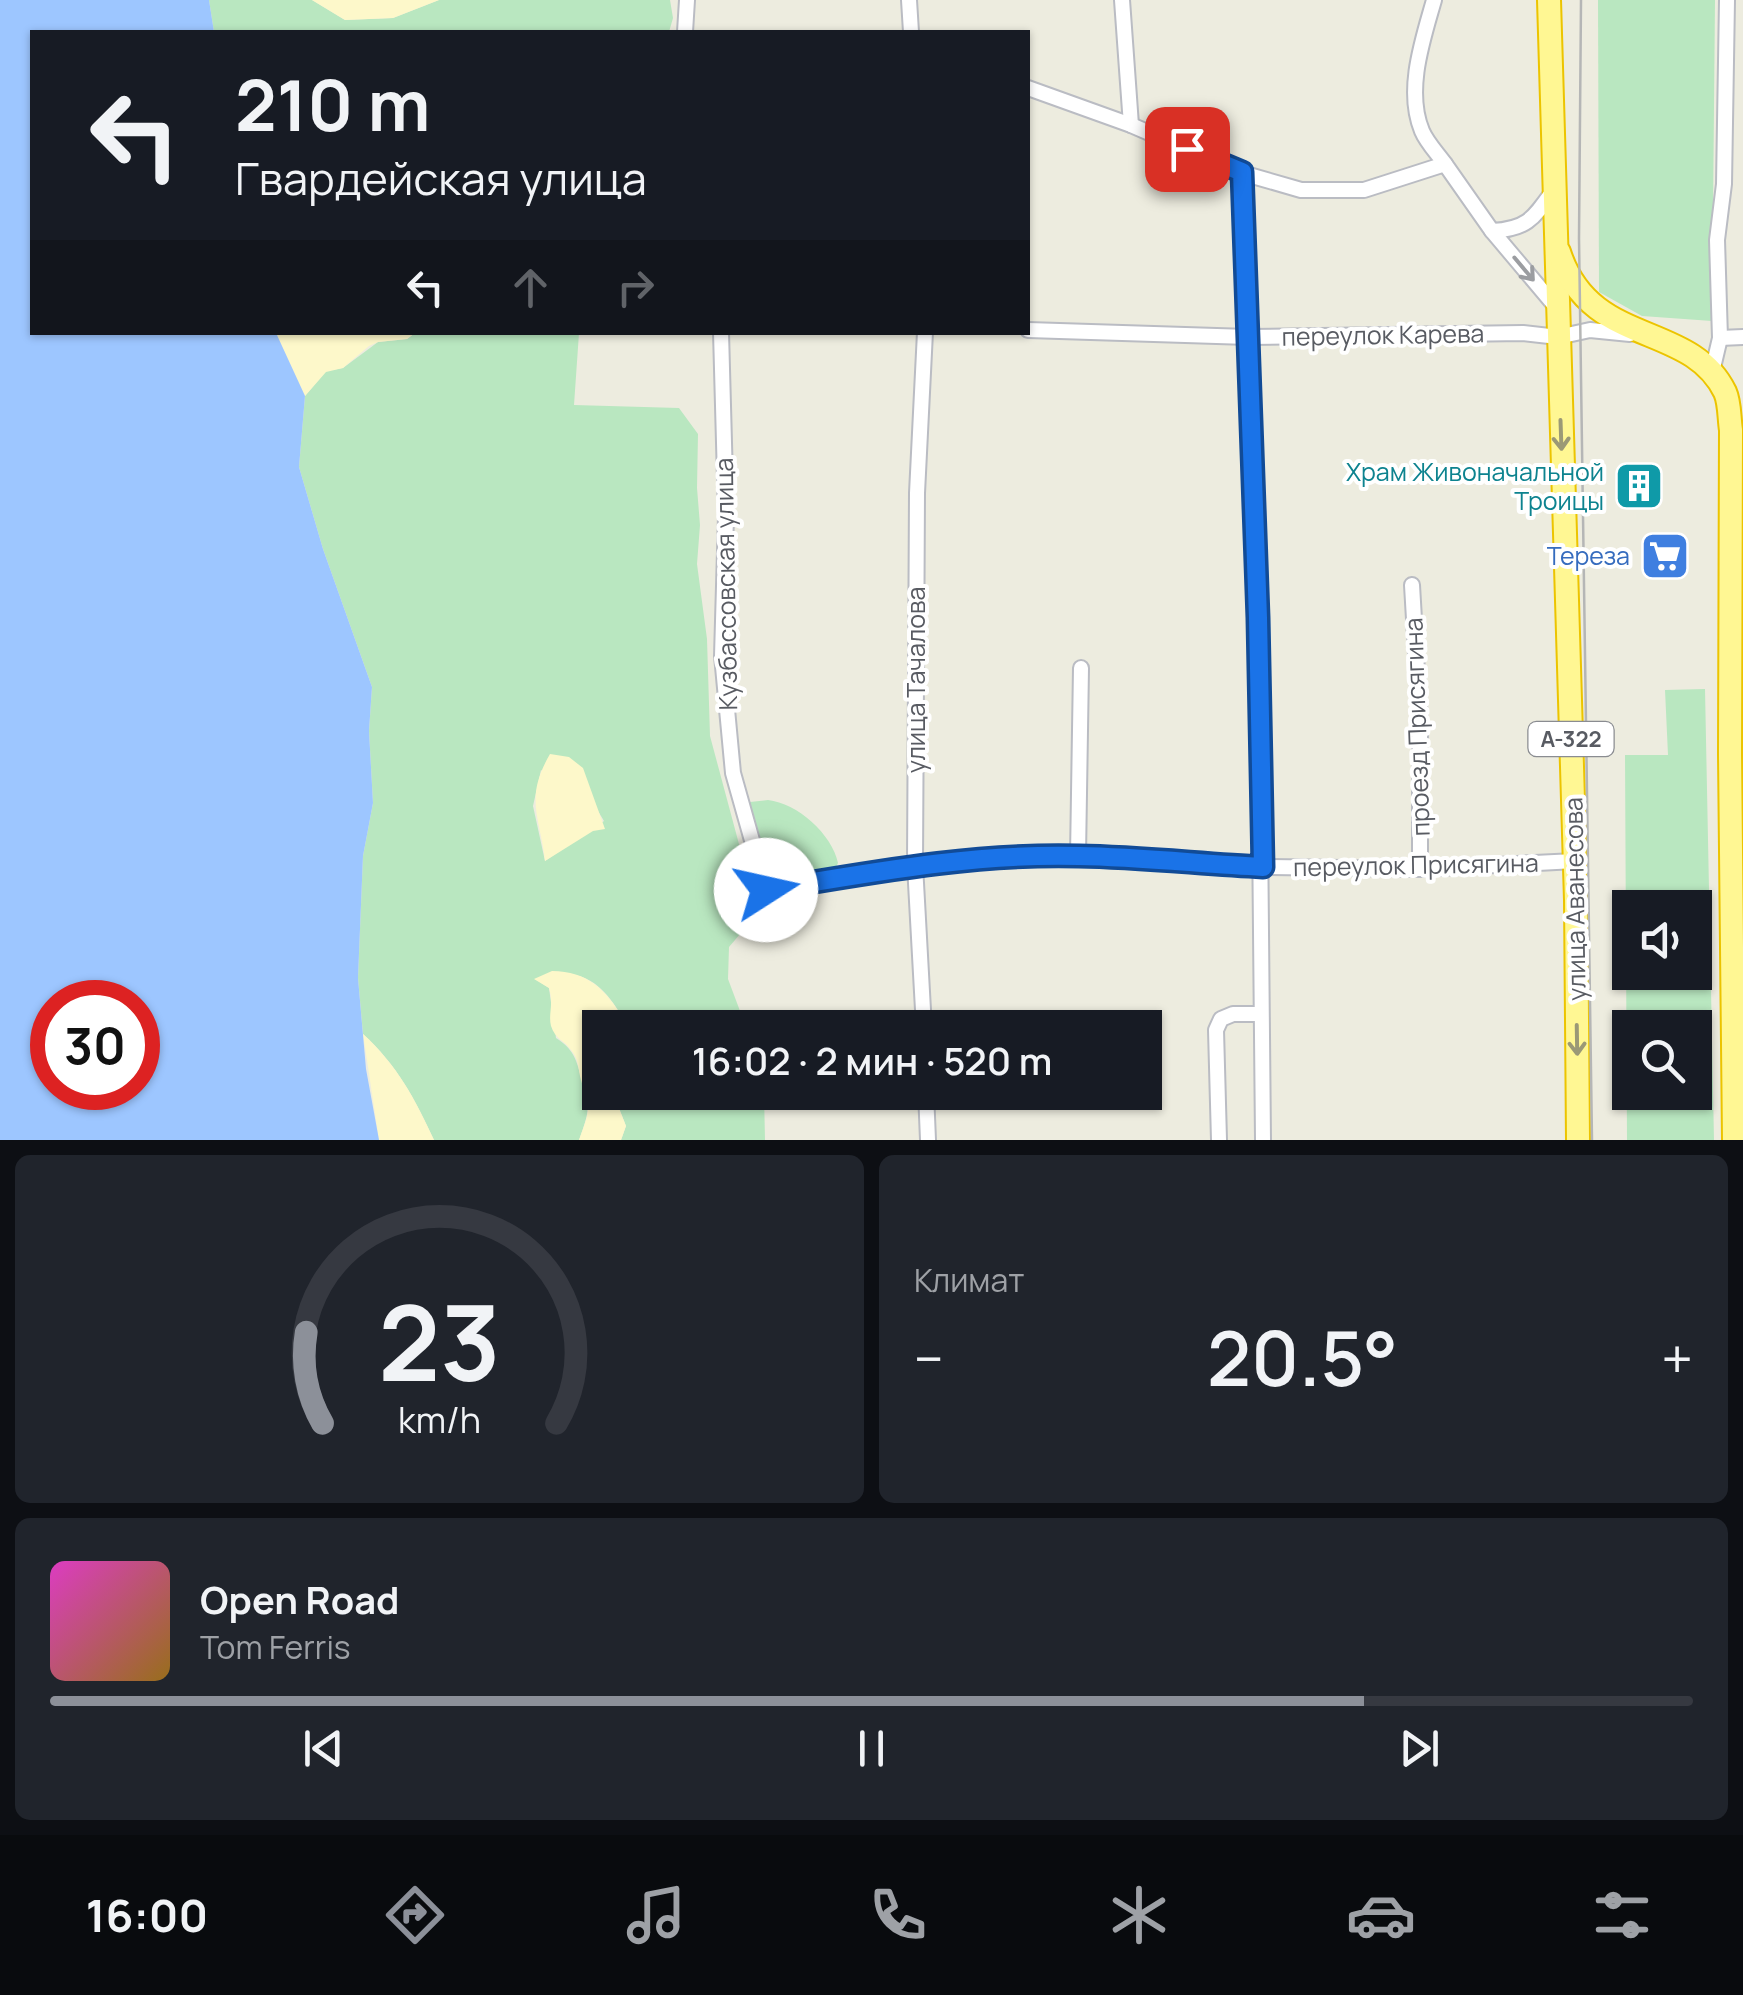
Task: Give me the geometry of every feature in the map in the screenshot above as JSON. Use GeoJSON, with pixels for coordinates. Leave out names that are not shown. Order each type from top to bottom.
{"type":"FeatureCollection","features":[{"type":"Feature","properties":{"kind":"highway","name":"улица Аванесова"},"geometry":{"type":"LineString","coordinates":[[1549,0],[1575,861],[1578,1140]]}},
{"type":"Feature","properties":{"kind":"highway","name":"улица Аванесова"},"geometry":{"type":"LineString","coordinates":[[1554,239],[1564,266],[1590,304],[1613,320],[1684,350],[1712,372]]}},
{"type":"Feature","properties":{"kind":"highway"},"geometry":{"type":"LineString","coordinates":[[1712,372],[1727,395],[1731,430],[1737,838],[1734,1140]]}},
{"type":"Feature","properties":{"kind":"street"},"geometry":{"type":"LineString","coordinates":[[685,30],[687,0]]}},
{"type":"Feature","properties":{"kind":"street"},"geometry":{"type":"LineString","coordinates":[[909,0],[911,30]]}},
{"type":"Feature","properties":{"kind":"street"},"geometry":{"type":"LineString","coordinates":[[1122,0],[1132,126]]}},
{"type":"Feature","properties":{"kind":"street"},"geometry":{"type":"LineString","coordinates":[[1434,0],[1418,56],[1422,131],[1492,231],[1556,308]]}},
{"type":"Feature","properties":{"kind":"street"},"geometry":{"type":"LineString","coordinates":[[1712,372],[1720,338],[1722,294],[1717,240],[1724,184],[1727,0]]}},
{"type":"Feature","properties":{"kind":"street"},"geometry":{"type":"LineString","coordinates":[[1030,89],[1242,172],[1301,190],[1364,190],[1445,164]]}},
{"type":"Feature","properties":{"kind":"street"},"geometry":{"type":"LineString","coordinates":[[1242,172],[1263,867],[1263,1140]]}},
{"type":"Feature","properties":{"kind":"street"},"geometry":{"type":"LineString","coordinates":[[1492,231],[1514,230],[1532,220],[1552,191]]}},
{"type":"Feature","properties":{"kind":"street","name":"переулок Карева"},"geometry":{"type":"LineString","coordinates":[[1030,330],[1248,337],[1523,333],[1558,338],[1590,330],[1654,337]]}},
{"type":"Feature","properties":{"kind":"street","name":"Кузбассовская улица"},"geometry":{"type":"LineString","coordinates":[[721,335],[726,516],[722,656],[733,773],[766,890]]}},
{"type":"Feature","properties":{"kind":"street","name":"улица Тачалова"},"geometry":{"type":"LineString","coordinates":[[923,1010],[915,865],[918,493],[925,335]]}},
{"type":"Feature","properties":{"kind":"street"},"geometry":{"type":"LineString","coordinates":[[1720,338],[1743,336]]}},
{"type":"Feature","properties":{"kind":"street","name":"проезд Присягина"},"geometry":{"type":"LineString","coordinates":[[1412,585],[1420,722],[1420,869]]}},
{"type":"Feature","properties":{"kind":"street"},"geometry":{"type":"LineString","coordinates":[[1078,856],[1081,668]]}},
{"type":"Feature","properties":{"kind":"street","name":"переулок Присягина"},"geometry":{"type":"LineString","coordinates":[[739,908],[766,890],[915,865],[1078,856],[1263,867],[1420,869],[1575,861]]}},
{"type":"Feature","properties":{"kind":"street"},"geometry":{"type":"LineString","coordinates":[[1218,1140],[1216,1030],[1221,1019],[1233,1014],[1261,1014]]}},
{"type":"Feature","properties":{"kind":"street"},"geometry":{"type":"LineString","coordinates":[[927,1110],[928,1140]]}},
{"type":"Feature","properties":{"kind":"green space"},"geometry":{"type":"Polygon","coordinates":[[[209,0],[312,0],[345,20],[393,18],[439,0],[670,0],[673,18],[670,30],[214,30],[209,0]]]}},
{"type":"Feature","properties":{"kind":"green space"},"geometry":{"type":"Polygon","coordinates":[[[1598,0],[1715,0],[1712,321],[1642,316],[1599,292],[1598,0]]]}},
{"type":"Feature","properties":{"kind":"green space"},"geometry":{"type":"Polygon","coordinates":[[[412,335],[579,335],[574,405],[679,408],[698,434],[697,564],[707,639],[710,736],[759,912],[729,947],[728,979],[740,1010],[618,1010],[590,980],[566,974],[535,979],[549,988],[556,1038],[570,1050],[579,1070],[582,1110],[588,1110],[579,1140],[434,1140],[404,1083],[363,1034],[358,978],[363,856],[373,803],[369,731],[372,687],[323,549],[299,467],[305,396],[326,371],[343,368],[378,342],[412,335]],[[541,770],[533,806],[545,861],[604,821],[595,806],[541,770]]]}},
{"type":"Feature","properties":{"kind":"green space"},"geometry":{"type":"Polygon","coordinates":[[[1705,689],[1709,890],[1626,890],[1625,755],[1668,755],[1665,690],[1705,689]]]}},
{"type":"Feature","properties":{"kind":"green space"},"geometry":{"type":"Polygon","coordinates":[[[768,800],[790,807],[821,831],[838,863],[834,871],[795,880],[772,878],[753,836],[753,817],[748,810],[750,802],[768,800]]]}},
{"type":"Feature","properties":{"kind":"green space"},"geometry":{"type":"Polygon","coordinates":[[[1626,990],[1711,990],[1711,1010],[1626,1010],[1626,990]]]}},
{"type":"Feature","properties":{"kind":"green space"},"geometry":{"type":"Polygon","coordinates":[[[1712,1040],[1714,1140],[1627,1140],[1627,1110],[1712,1110],[1712,1040]]]}},
{"type":"Feature","properties":{"kind":"green space"},"geometry":{"type":"Polygon","coordinates":[[[620,1110],[764,1110],[765,1140],[621,1140],[626,1126],[620,1110]]]}},
{"type":"Feature","properties":{"kind":"sand"},"geometry":{"type":"Polygon","coordinates":[[[312,0],[439,0],[393,18],[345,20],[312,0]]]}},
{"type":"Feature","properties":{"kind":"sand"},"geometry":{"type":"Polygon","coordinates":[[[277,335],[412,335],[369,346],[343,368],[326,372],[305,396],[277,335]]]}},
{"type":"Feature","properties":{"kind":"sand"},"geometry":{"type":"Polygon","coordinates":[[[550,754],[569,757],[583,768],[605,829],[593,831],[545,861],[536,796],[550,754]]]}},
{"type":"Feature","properties":{"kind":"sand"},"geometry":{"type":"Polygon","coordinates":[[[552,971],[577,975],[597,986],[617,1010],[582,1010],[582,1082],[574,1053],[551,1026],[549,988],[534,979],[552,971]]]}},
{"type":"Feature","properties":{"kind":"sand"},"geometry":{"type":"Polygon","coordinates":[[[363,1034],[404,1083],[434,1140],[379,1140],[363,1034]]]}},
{"type":"Feature","properties":{"kind":"sand"},"geometry":{"type":"Polygon","coordinates":[[[588,1110],[620,1110],[626,1126],[621,1140],[579,1140],[588,1110]]]}},
{"type":"Feature","properties":{"kind":"water"},"geometry":{"type":"Polygon","coordinates":[[[0,0],[209,0],[214,30],[30,30],[30,335],[277,335],[305,396],[299,467],[323,549],[372,687],[369,731],[373,803],[363,856],[358,978],[366,1069],[379,1140],[0,1140],[0,0]]]}},
{"type":"Feature","properties":{"kind":"tram line"},"geometry":{"type":"LineString","coordinates":[[1581,0],[1579,238],[1592,1140]]}},
{"type":"Feature","properties":{"kind":"place","name":"Храм Живоначальной Троицы"},"geometry":{"type":"Point","coordinates":[1639,486]}},
{"type":"Feature","properties":{"kind":"place","name":"Тереза"},"geometry":{"type":"Point","coordinates":[1665,556]}},
{"type":"Feature","properties":{"kind":"route"},"geometry":{"type":"LineString","coordinates":[[766,890],[915,865],[1031,857],[1078,856],[1263,867],[1242,172],[1187,149]]}}]}
